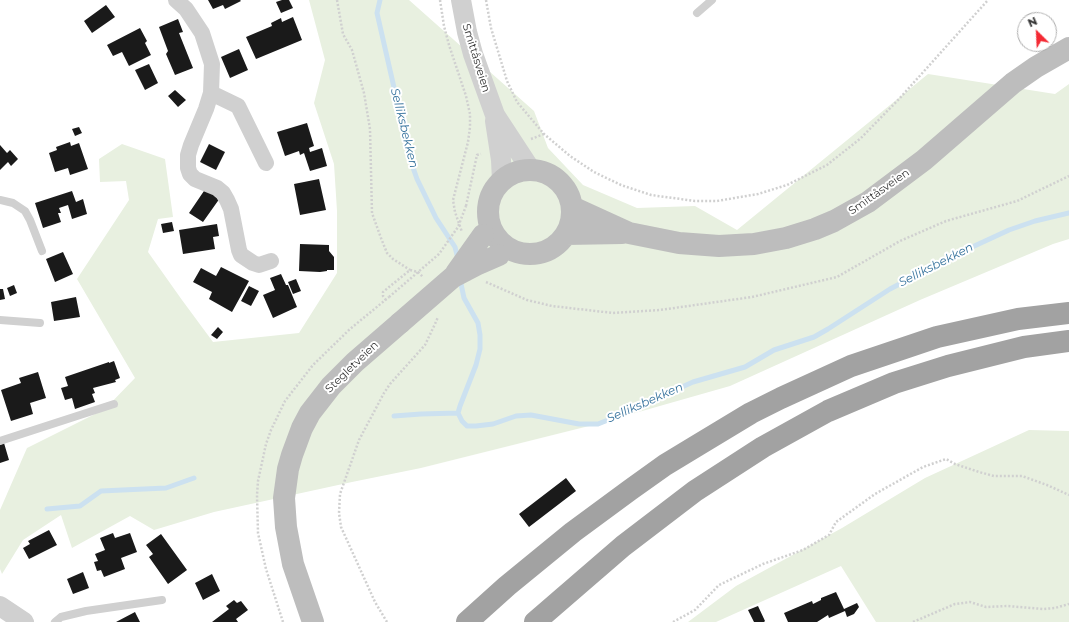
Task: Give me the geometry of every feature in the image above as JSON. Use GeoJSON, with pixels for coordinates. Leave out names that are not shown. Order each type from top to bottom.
{"type":"FeatureCollection","features":[{"type":"Feature","properties":{"kind":"highway"},"geometry":{"type":"LineString","coordinates":[[467,622],[507,586],[573,532],[665,465],[704,441],[781,398],[851,366],[937,337],[1018,320],[1069,313]]}},
{"type":"Feature","properties":{"kind":"highway"},"geometry":{"type":"LineString","coordinates":[[535,622],[623,546],[695,491],[763,447],[828,411],[894,383],[941,367],[1024,347],[1069,341]]}},
{"type":"Feature","properties":{"kind":"main road","name":"Smittåsveien"},"geometry":{"type":"LineString","coordinates":[[566,234],[629,233],[679,243],[735,246],[769,242],[815,229],[851,213],[874,198],[924,160],[1013,83],[1036,67],[1069,48]]}},
{"type":"Feature","properties":{"kind":"main road"},"geometry":{"type":"LineString","coordinates":[[531,170],[548,174],[561,184],[566,191],[572,207],[572,216],[566,234],[556,246],[542,252],[527,254],[505,253],[498,240],[478,231],[488,216],[489,201],[496,186],[502,181],[515,172],[531,170]]}},
{"type":"Feature","properties":{"kind":"main road","name":"Smittåsveien"},"geometry":{"type":"LineString","coordinates":[[572,207],[629,233]]}},
{"type":"Feature","properties":{"kind":"main road","name":"Stegletveien"},"geometry":{"type":"LineString","coordinates":[[453,278],[478,231]]}},
{"type":"Feature","properties":{"kind":"main road","name":"Stegletveien"},"geometry":{"type":"LineString","coordinates":[[313,622],[293,564],[286,527],[284,498],[288,469],[302,428],[310,413],[331,386],[355,362],[400,323],[453,278],[476,265],[505,253]]}},
{"type":"Feature","properties":{"kind":"street","name":"Smittåsveien"},"geometry":{"type":"LineString","coordinates":[[461,0],[473,54],[495,115],[531,170]]}},
{"type":"Feature","properties":{"kind":"street"},"geometry":{"type":"LineString","coordinates":[[181,5],[196,22],[207,44],[212,64],[213,76],[211,93],[206,109],[188,155],[188,168],[190,174],[195,179],[217,188],[227,200],[231,209],[239,250],[242,255],[253,263],[259,265],[271,261]]}},
{"type":"Feature","properties":{"kind":"street"},"geometry":{"type":"LineString","coordinates":[[211,93],[238,106],[266,163]]}},
{"type":"Feature","properties":{"kind":"street","name":"Smittåsveien"},"geometry":{"type":"LineString","coordinates":[[495,115],[496,133],[501,160],[502,181]]}},
{"type":"Feature","properties":{"kind":"street"},"geometry":{"type":"LineString","coordinates":[[0,606],[24,622]]}},
{"type":"Feature","properties":{"kind":"lane"},"geometry":{"type":"LineString","coordinates":[[697,13],[712,0]]}},
{"type":"Feature","properties":{"kind":"lane"},"geometry":{"type":"LineString","coordinates":[[0,200],[13,203],[25,211],[42,251]]}},
{"type":"Feature","properties":{"kind":"lane"},"geometry":{"type":"LineString","coordinates":[[0,320],[40,323]]}},
{"type":"Feature","properties":{"kind":"lane"},"geometry":{"type":"LineString","coordinates":[[0,441],[114,404]]}},
{"type":"Feature","properties":{"kind":"lane"},"geometry":{"type":"LineString","coordinates":[[55,622],[61,617],[86,611],[162,600]]}},
{"type":"Feature","properties":{"kind":"path"},"geometry":{"type":"LineString","coordinates":[[337,0],[343,34],[352,50],[364,93],[370,129],[372,212],[387,254],[410,270],[418,272],[426,280]]}},
{"type":"Feature","properties":{"kind":"path"},"geometry":{"type":"LineString","coordinates":[[440,0],[449,45],[467,100],[470,114],[468,142],[454,200],[455,212],[478,231]]}},
{"type":"Feature","properties":{"kind":"path"},"geometry":{"type":"LineString","coordinates":[[486,0],[491,28],[501,65],[512,92],[526,113],[557,146],[594,172],[621,185],[651,195],[680,200],[702,201],[744,198],[787,185],[827,165],[861,138],[899,99],[988,0]]}},
{"type":"Feature","properties":{"kind":"path"},"geometry":{"type":"LineString","coordinates":[[389,297],[439,254],[458,227],[466,206],[477,155]]}},
{"type":"Feature","properties":{"kind":"path"},"geometry":{"type":"LineString","coordinates":[[479,278],[527,300],[552,306],[613,313],[660,310],[752,297],[837,277],[900,240],[946,221],[1017,202],[1069,176]]}},
{"type":"Feature","properties":{"kind":"path"},"geometry":{"type":"LineString","coordinates":[[386,300],[383,296],[383,292],[410,270]]}},
{"type":"Feature","properties":{"kind":"path"},"geometry":{"type":"LineString","coordinates":[[480,285],[486,282]]}},
{"type":"Feature","properties":{"kind":"path"},"geometry":{"type":"LineString","coordinates":[[387,622],[370,590],[341,527],[340,494],[359,440],[384,393],[390,384],[425,345],[435,324],[439,311]]}},
{"type":"Feature","properties":{"kind":"path"},"geometry":{"type":"LineString","coordinates":[[673,622],[695,610],[718,585],[763,564],[804,550],[829,535],[836,522],[875,494],[923,467],[946,459],[967,468],[994,476],[1022,476],[1069,494]]}},
{"type":"Feature","properties":{"kind":"path"},"geometry":{"type":"LineString","coordinates":[[913,622],[955,604],[970,602],[986,607],[1007,606],[1043,609],[1055,608],[1069,604]]}},
{"type":"Feature","properties":{"kind":"green space"},"geometry":{"type":"Polygon","coordinates":[[[309,0],[409,0],[534,111],[548,148],[583,185],[637,208],[695,206],[737,230],[928,74],[1055,94],[1069,84],[1069,239],[1053,244],[920,300],[730,386],[593,425],[421,468],[214,512],[154,530],[130,516],[72,548],[61,515],[23,540],[2,574],[0,569],[0,510],[27,448],[105,409],[135,378],[77,279],[129,200],[126,181],[100,182],[99,159],[122,144],[165,159],[173,217],[158,219],[148,252],[213,342],[299,333],[337,273],[337,211],[334,164],[314,103],[325,60],[309,0]]]}},
{"type":"Feature","properties":{"kind":"green space"},"geometry":{"type":"Polygon","coordinates":[[[1029,430],[1069,431],[1069,622],[876,622],[841,566],[716,622],[688,622],[736,586],[842,528],[925,478],[1029,430]]]}},
{"type":"Feature","properties":{"kind":"building"},"geometry":{"type":"Polygon","coordinates":[[[208,0],[241,1],[225,9],[223,5],[213,9],[208,0]]]}},
{"type":"Feature","properties":{"kind":"building"},"geometry":{"type":"Polygon","coordinates":[[[289,0],[293,8],[281,13],[276,2],[289,0]]]}},
{"type":"Feature","properties":{"kind":"building"},"geometry":{"type":"Polygon","coordinates":[[[106,5],[115,17],[92,33],[84,21],[106,5]]]}},
{"type":"Feature","properties":{"kind":"building"},"geometry":{"type":"Polygon","coordinates":[[[293,17],[302,40],[256,59],[246,37],[272,26],[271,23],[281,18],[282,22],[293,17]]]}},
{"type":"Feature","properties":{"kind":"building"},"geometry":{"type":"Polygon","coordinates":[[[178,19],[183,32],[179,33],[193,68],[175,75],[166,54],[168,51],[159,27],[178,19]]]}},
{"type":"Feature","properties":{"kind":"building"},"geometry":{"type":"Polygon","coordinates":[[[140,28],[147,41],[145,43],[151,55],[129,66],[122,52],[113,56],[107,45],[140,28]]]}},
{"type":"Feature","properties":{"kind":"building"},"geometry":{"type":"Polygon","coordinates":[[[239,49],[248,70],[230,78],[221,57],[239,49]]]}},
{"type":"Feature","properties":{"kind":"building"},"geometry":{"type":"Polygon","coordinates":[[[149,64],[158,83],[145,90],[135,70],[149,64]]]}},
{"type":"Feature","properties":{"kind":"building"},"geometry":{"type":"Polygon","coordinates":[[[175,90],[186,100],[178,107],[168,96],[175,90]]]}},
{"type":"Feature","properties":{"kind":"building"},"geometry":{"type":"Polygon","coordinates":[[[307,123],[314,146],[309,148],[310,152],[322,148],[327,166],[310,171],[304,153],[300,155],[299,151],[285,156],[277,132],[307,123]]]}},
{"type":"Feature","properties":{"kind":"building"},"geometry":{"type":"Polygon","coordinates":[[[79,127],[82,133],[75,136],[72,129],[79,127]]]}},
{"type":"Feature","properties":{"kind":"building"},"geometry":{"type":"Polygon","coordinates":[[[70,142],[71,146],[79,143],[88,169],[70,175],[68,168],[55,172],[49,153],[57,150],[56,147],[70,142]]]}},
{"type":"Feature","properties":{"kind":"building"},"geometry":{"type":"Polygon","coordinates":[[[209,144],[225,152],[216,170],[200,162],[209,144]]]}},
{"type":"Feature","properties":{"kind":"building"},"geometry":{"type":"Polygon","coordinates":[[[0,145],[7,153],[10,150],[18,159],[11,166],[8,162],[0,170],[0,145]]]}},
{"type":"Feature","properties":{"kind":"building"},"geometry":{"type":"Polygon","coordinates":[[[319,179],[326,210],[300,215],[294,184],[319,179]]]}},
{"type":"Feature","properties":{"kind":"building"},"geometry":{"type":"Polygon","coordinates":[[[206,188],[220,198],[203,222],[189,213],[206,188]]]}},
{"type":"Feature","properties":{"kind":"building"},"geometry":{"type":"Polygon","coordinates":[[[72,191],[76,202],[83,199],[87,214],[72,219],[68,205],[59,208],[61,213],[58,213],[61,222],[43,228],[35,203],[72,191]]]}},
{"type":"Feature","properties":{"kind":"building"},"geometry":{"type":"Polygon","coordinates":[[[172,222],[174,231],[163,233],[161,224],[172,222]]]}},
{"type":"Feature","properties":{"kind":"building"},"geometry":{"type":"Polygon","coordinates":[[[217,224],[219,236],[213,237],[215,249],[183,254],[179,230],[217,224]]]}},
{"type":"Feature","properties":{"kind":"building"},"geometry":{"type":"Polygon","coordinates":[[[300,244],[329,245],[329,251],[334,257],[334,270],[320,272],[299,271],[300,244]]]}},
{"type":"Feature","properties":{"kind":"building"},"geometry":{"type":"Polygon","coordinates":[[[63,252],[73,274],[55,282],[46,259],[63,252]]]}},
{"type":"Feature","properties":{"kind":"building"},"geometry":{"type":"Polygon","coordinates":[[[221,267],[249,281],[232,312],[209,299],[212,292],[193,282],[201,268],[216,276],[221,267]]]}},
{"type":"Feature","properties":{"kind":"building"},"geometry":{"type":"Polygon","coordinates":[[[281,274],[286,285],[288,285],[297,307],[273,318],[263,295],[275,290],[270,278],[281,274]]]}},
{"type":"Feature","properties":{"kind":"building"},"geometry":{"type":"Polygon","coordinates":[[[296,279],[301,291],[293,294],[288,282],[296,279]]]}},
{"type":"Feature","properties":{"kind":"building"},"geometry":{"type":"Polygon","coordinates":[[[14,285],[17,293],[10,296],[7,288],[14,285]]]}},
{"type":"Feature","properties":{"kind":"building"},"geometry":{"type":"Polygon","coordinates":[[[249,286],[259,291],[251,306],[241,301],[249,286]]]}},
{"type":"Feature","properties":{"kind":"building"},"geometry":{"type":"Polygon","coordinates":[[[0,289],[3,289],[5,299],[0,300],[0,289]]]}},
{"type":"Feature","properties":{"kind":"building"},"geometry":{"type":"Polygon","coordinates":[[[76,297],[80,317],[54,321],[51,302],[76,297]]]}},
{"type":"Feature","properties":{"kind":"building"},"geometry":{"type":"Polygon","coordinates":[[[218,327],[223,332],[217,339],[211,335],[218,327]]]}},
{"type":"Feature","properties":{"kind":"building"},"geometry":{"type":"Polygon","coordinates":[[[114,361],[120,378],[115,380],[116,382],[93,388],[95,393],[92,394],[95,402],[75,409],[72,398],[65,400],[61,388],[68,386],[65,377],[114,361]]]}},
{"type":"Feature","properties":{"kind":"building"},"geometry":{"type":"Polygon","coordinates":[[[38,372],[46,398],[30,403],[33,414],[11,421],[1,390],[21,383],[19,378],[38,372]]]}},
{"type":"Feature","properties":{"kind":"building"},"geometry":{"type":"Polygon","coordinates":[[[4,443],[9,460],[0,463],[0,445],[4,443]]]}},
{"type":"Feature","properties":{"kind":"building"},"geometry":{"type":"Polygon","coordinates":[[[566,478],[576,491],[529,527],[519,514],[566,478]]]}},
{"type":"Feature","properties":{"kind":"building"},"geometry":{"type":"Polygon","coordinates":[[[49,530],[57,545],[29,559],[23,548],[30,544],[28,541],[49,530]]]}},
{"type":"Feature","properties":{"kind":"building"},"geometry":{"type":"Polygon","coordinates":[[[113,533],[115,538],[130,533],[137,552],[121,558],[125,569],[104,577],[101,570],[97,571],[94,562],[98,561],[95,554],[105,550],[100,538],[113,533]]]}},
{"type":"Feature","properties":{"kind":"building"},"geometry":{"type":"Polygon","coordinates":[[[161,534],[187,570],[168,584],[149,557],[153,554],[146,545],[161,534]]]}},
{"type":"Feature","properties":{"kind":"building"},"geometry":{"type":"Polygon","coordinates":[[[83,572],[89,588],[73,594],[67,579],[83,572]]]}},
{"type":"Feature","properties":{"kind":"building"},"geometry":{"type":"Polygon","coordinates":[[[212,574],[220,591],[203,600],[195,583],[212,574]]]}},
{"type":"Feature","properties":{"kind":"building"},"geometry":{"type":"Polygon","coordinates":[[[836,592],[844,609],[857,603],[859,607],[854,614],[847,617],[845,611],[829,618],[828,615],[817,622],[788,622],[784,613],[812,601],[813,604],[821,600],[821,598],[836,592]]]}},
{"type":"Feature","properties":{"kind":"building"},"geometry":{"type":"Polygon","coordinates":[[[234,600],[237,603],[241,601],[248,610],[236,619],[238,622],[212,622],[229,609],[226,606],[234,600]]]}},
{"type":"Feature","properties":{"kind":"building"},"geometry":{"type":"Polygon","coordinates":[[[758,606],[765,621],[764,622],[754,622],[748,610],[758,606]]]}},
{"type":"Feature","properties":{"kind":"building"},"geometry":{"type":"Polygon","coordinates":[[[135,612],[140,622],[116,622],[135,612]]]}},
{"type":"Feature","properties":{"kind":"waterway","name":"Selliksbekken"},"geometry":{"type":"LineString","coordinates":[[380,0],[377,13],[411,162],[417,179],[436,218],[455,247],[458,259]]}},
{"type":"Feature","properties":{"kind":"waterway","name":"Selliksbekken"},"geometry":{"type":"LineString","coordinates":[[460,279],[464,298],[478,323],[480,335],[480,349],[476,365],[458,413],[462,421],[467,426],[476,426],[493,424],[516,416],[531,415],[579,424],[598,424],[693,382],[745,367],[774,350],[814,337],[890,289],[957,254],[1009,230],[1035,221],[1069,213]]}},
{"type":"Feature","properties":{"kind":"waterway"},"geometry":{"type":"LineString","coordinates":[[394,416],[458,413]]}},
{"type":"Feature","properties":{"kind":"waterway"},"geometry":{"type":"LineString","coordinates":[[47,509],[80,506],[101,491],[166,488],[194,478]]}}]}
